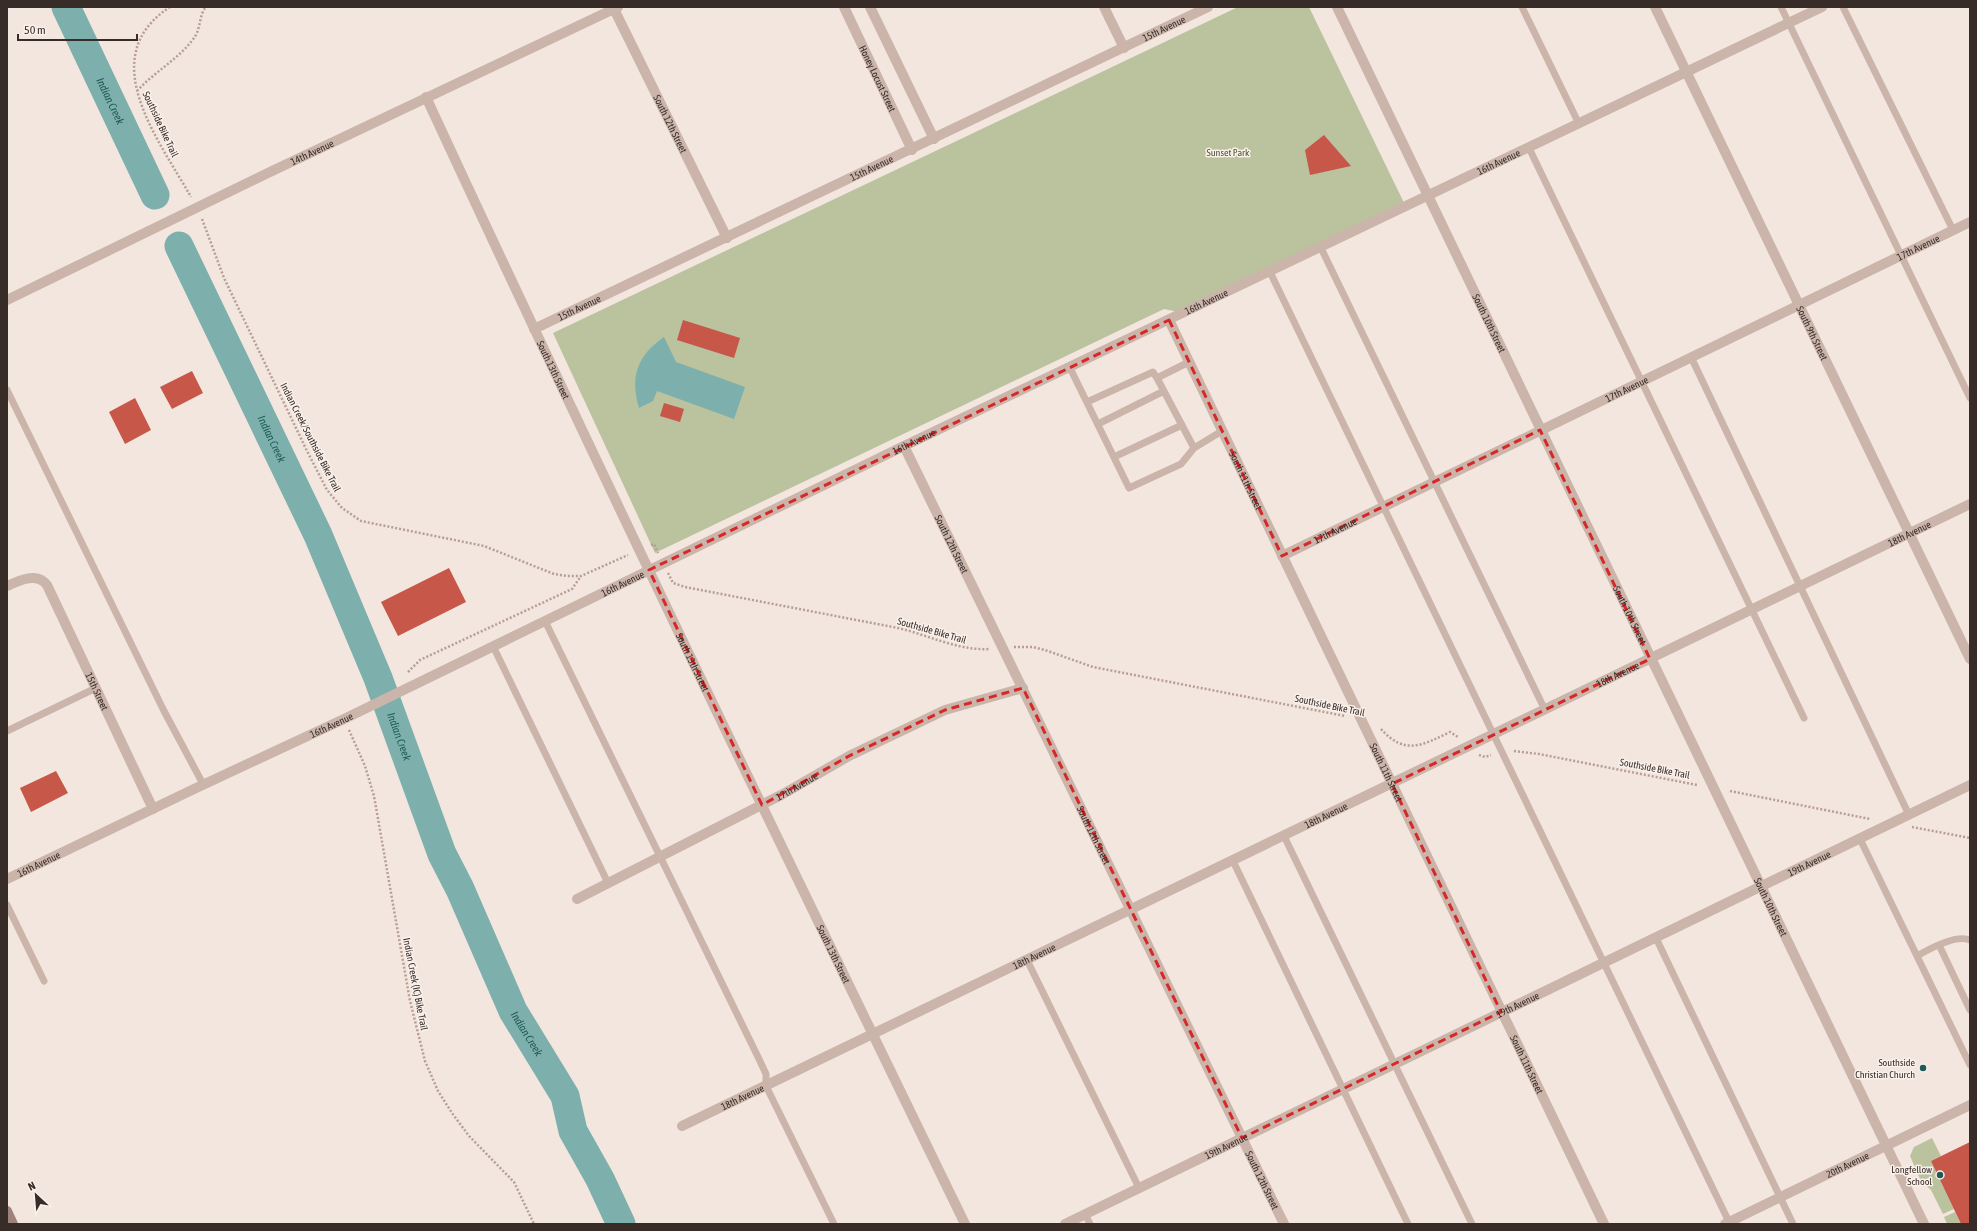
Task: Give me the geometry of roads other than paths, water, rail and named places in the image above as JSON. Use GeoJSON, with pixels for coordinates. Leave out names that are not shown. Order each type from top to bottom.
{"type":"FeatureCollection","features":[{"type":"Feature","properties":{"kind":"main road"},"geometry":{"type":"LineString","coordinates":[[7,1211],[13,1224]]}},
{"type":"Feature","properties":{"kind":"street","name":"Honey Locust Street"},"geometry":{"type":"LineString","coordinates":[[844,7],[912,150]]}},
{"type":"Feature","properties":{"kind":"street"},"geometry":{"type":"LineString","coordinates":[[870,7],[934,139]]}},
{"type":"Feature","properties":{"kind":"street"},"geometry":{"type":"LineString","coordinates":[[1104,7],[1124,48]]}},
{"type":"Feature","properties":{"kind":"street","name":"15th Avenue"},"geometry":{"type":"LineString","coordinates":[[534,329],[912,150],[1208,7]]}},
{"type":"Feature","properties":{"kind":"street","name":"South 10th Street"},"geometry":{"type":"LineString","coordinates":[[1337,7],[1650,659],[1924,1224]]}},
{"type":"Feature","properties":{"kind":"street","name":"South 9th Street"},"geometry":{"type":"LineString","coordinates":[[1654,7],[1970,659]]}},
{"type":"Feature","properties":{"kind":"street","name":"16th Avenue"},"geometry":{"type":"LineString","coordinates":[[7,879],[417,684],[904,446],[1321,248],[1822,7]]}},
{"type":"Feature","properties":{"kind":"street","name":"14th Avenue"},"geometry":{"type":"LineString","coordinates":[[7,300],[426,97],[616,8]]}},
{"type":"Feature","properties":{"kind":"street","name":"South 12th Street"},"geometry":{"type":"LineString","coordinates":[[616,8],[727,238]]}},
{"type":"Feature","properties":{"kind":"street","name":"South 13th Street"},"geometry":{"type":"LineString","coordinates":[[426,97],[534,329],[649,570],[965,1224]]}},
{"type":"Feature","properties":{"kind":"street","name":"17th Avenue"},"geometry":{"type":"LineString","coordinates":[[1282,556],[1970,222]]}},
{"type":"Feature","properties":{"kind":"street","name":"South 11th Street"},"geometry":{"type":"LineString","coordinates":[[1169,320],[1604,1224]]}},
{"type":"Feature","properties":{"kind":"street","name":"South 12th Street"},"geometry":{"type":"LineString","coordinates":[[904,446],[1284,1224]]}},
{"type":"Feature","properties":{"kind":"street","name":"18th Avenue"},"geometry":{"type":"LineString","coordinates":[[682,1126],[1970,504]]}},
{"type":"Feature","properties":{"kind":"street","name":"15th Street"},"geometry":{"type":"LineString","coordinates":[[7,586],[17,581],[37,578],[43,579],[47,585],[153,809]]}},
{"type":"Feature","properties":{"kind":"street","name":"17th Avenue"},"geometry":{"type":"LineString","coordinates":[[577,899],[762,805],[849,756],[945,710],[1023,688]]}},
{"type":"Feature","properties":{"kind":"street","name":"19th Avenue"},"geometry":{"type":"LineString","coordinates":[[1065,1224],[1970,786]]}},
{"type":"Feature","properties":{"kind":"street","name":"20th Avenue"},"geometry":{"type":"LineString","coordinates":[[1728,1223],[1970,1105]]}},
{"type":"Feature","properties":{"kind":"lane"},"geometry":{"type":"LineString","coordinates":[[1522,7],[1579,124]]}},
{"type":"Feature","properties":{"kind":"lane"},"geometry":{"type":"LineString","coordinates":[[1781,7],[1970,398]]}},
{"type":"Feature","properties":{"kind":"lane"},"geometry":{"type":"LineString","coordinates":[[1843,7],[1953,230]]}},
{"type":"Feature","properties":{"kind":"lane"},"geometry":{"type":"LineString","coordinates":[[1529,148],[1804,718]]}},
{"type":"Feature","properties":{"kind":"lane"},"geometry":{"type":"LineString","coordinates":[[1321,248],[1544,710]]}},
{"type":"Feature","properties":{"kind":"lane"},"geometry":{"type":"LineString","coordinates":[[1270,272],[1503,752],[1728,1223]]}},
{"type":"Feature","properties":{"kind":"lane"},"geometry":{"type":"LineString","coordinates":[[1691,357],[1910,815]]}},
{"type":"Feature","properties":{"kind":"lane"},"geometry":{"type":"LineString","coordinates":[[1087,402],[1189,362]]}},
{"type":"Feature","properties":{"kind":"lane"},"geometry":{"type":"LineString","coordinates":[[1070,368],[1129,488],[1181,464],[1194,448],[1222,431]]}},
{"type":"Feature","properties":{"kind":"lane"},"geometry":{"type":"LineString","coordinates":[[1155,375],[1194,448]]}},
{"type":"Feature","properties":{"kind":"lane"},"geometry":{"type":"LineString","coordinates":[[7,390],[164,711],[204,784]]}},
{"type":"Feature","properties":{"kind":"lane"},"geometry":{"type":"LineString","coordinates":[[1098,424],[1164,391]]}},
{"type":"Feature","properties":{"kind":"lane"},"geometry":{"type":"LineString","coordinates":[[1114,458],[1182,425]]}},
{"type":"Feature","properties":{"kind":"lane"},"geometry":{"type":"LineString","coordinates":[[545,621],[759,1059],[766,1074],[766,1086],[834,1224]]}},
{"type":"Feature","properties":{"kind":"lane"},"geometry":{"type":"LineString","coordinates":[[493,646],[608,883]]}},
{"type":"Feature","properties":{"kind":"lane"},"geometry":{"type":"LineString","coordinates":[[7,731],[96,688]]}},
{"type":"Feature","properties":{"kind":"lane"},"geometry":{"type":"LineString","coordinates":[[1284,836],[1472,1224]]}},
{"type":"Feature","properties":{"kind":"lane"},"geometry":{"type":"LineString","coordinates":[[1860,839],[1970,1065]]}},
{"type":"Feature","properties":{"kind":"lane"},"geometry":{"type":"LineString","coordinates":[[1233,861],[1408,1224]]}},
{"type":"Feature","properties":{"kind":"lane"},"geometry":{"type":"LineString","coordinates":[[7,905],[44,981]]}},
{"type":"Feature","properties":{"kind":"lane"},"geometry":{"type":"LineString","coordinates":[[1656,938],[1793,1224]]}},
{"type":"Feature","properties":{"kind":"lane"},"geometry":{"type":"LineString","coordinates":[[1917,956],[1939,945],[1962,938],[1970,940]]}},
{"type":"Feature","properties":{"kind":"lane"},"geometry":{"type":"LineString","coordinates":[[1939,945],[1970,1010]]}},
{"type":"Feature","properties":{"kind":"lane"},"geometry":{"type":"LineString","coordinates":[[1027,960],[1139,1188]]}},
{"type":"Feature","properties":{"kind":"lane"},"geometry":{"type":"LineString","coordinates":[[1085,1214],[1090,1224]]}},
{"type":"Feature","properties":{"kind":"water"},"geometry":{"type":"Polygon","coordinates":[[[664,337],[676,362],[745,387],[734,419],[657,391],[653,401],[639,408],[635,386],[638,368],[647,352],[664,337]]]}},
{"type":"Feature","properties":{"kind":"waterway","name":"Indian Creek"},"geometry":{"type":"LineString","coordinates":[[66,7],[155,195]]}},
{"type":"Feature","properties":{"kind":"waterway","name":"Indian Creek"},"geometry":{"type":"LineString","coordinates":[[179,246],[318,535],[378,678],[442,854],[460,889],[513,1011],[565,1096],[573,1131],[600,1179],[621,1224]]}},
{"type":"Feature","properties":{"kind":"place","name":"Southside Christian Church"},"geometry":{"type":"Point","coordinates":[1923,1068]}},
{"type":"Feature","properties":{"kind":"place","name":"Longfellow School"},"geometry":{"type":"Point","coordinates":[1940,1175]}},
{"type":"Feature","properties":{"kind":"park label","name":"Sunset Park"},"geometry":{"type":"Point","coordinates":[1228,152]}}]}
